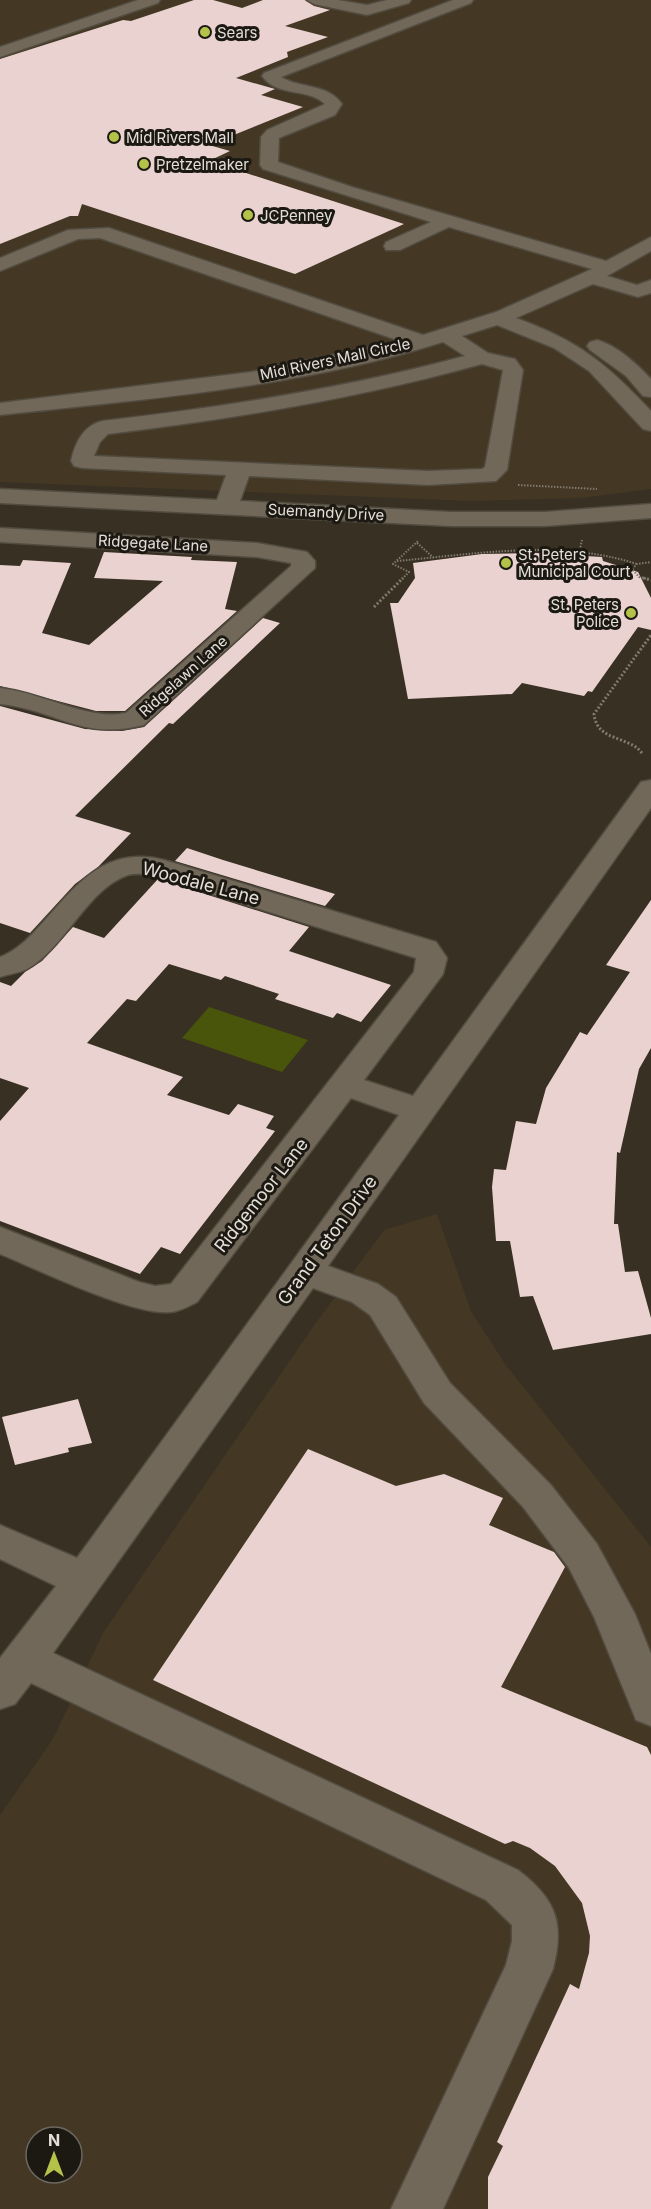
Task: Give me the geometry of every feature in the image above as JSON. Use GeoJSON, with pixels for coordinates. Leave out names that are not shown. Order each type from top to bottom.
{"type":"FeatureCollection","features":[{"type":"Feature","properties":{"kind":"street"},"geometry":{"type":"LineString","coordinates":[[0,52],[153,0]]}},
{"type":"Feature","properties":{"kind":"street"},"geometry":{"type":"LineString","coordinates":[[314,0],[368,10],[404,0]]}},
{"type":"Feature","properties":{"kind":"street"},"geometry":{"type":"LineString","coordinates":[[466,0],[270,76],[278,82],[327,97],[334,104],[329,111],[273,134],[270,137],[268,165],[447,221],[609,268]]}},
{"type":"Feature","properties":{"kind":"street"},"geometry":{"type":"LineString","coordinates":[[393,246],[447,221]]}},
{"type":"Feature","properties":{"kind":"street"},"geometry":{"type":"LineString","coordinates":[[0,265],[75,234],[102,232],[420,340]]}},
{"type":"Feature","properties":{"kind":"street","name":"Mid Rivers Mall Circle"},"geometry":{"type":"LineString","coordinates":[[0,409],[124,395],[297,370],[444,334],[497,318],[589,278],[651,243]]}},
{"type":"Feature","properties":{"kind":"street"},"geometry":{"type":"LineString","coordinates":[[589,278],[638,291],[651,286]]}},
{"type":"Feature","properties":{"kind":"street"},"geometry":{"type":"LineString","coordinates":[[518,308],[606,351],[633,372],[651,391]]}},
{"type":"Feature","properties":{"kind":"street"},"geometry":{"type":"LineString","coordinates":[[497,318],[528,328],[597,367],[651,424]]}},
{"type":"Feature","properties":{"kind":"street"},"geometry":{"type":"LineString","coordinates":[[444,334],[482,358],[508,363],[513,370],[496,470],[488,476],[428,478],[81,461],[94,432],[246,411],[333,396],[415,377],[482,358]]}},
{"type":"Feature","properties":{"kind":"street"},"geometry":{"type":"LineString","coordinates":[[124,395],[125,406],[133,425]]}},
{"type":"Feature","properties":{"kind":"street"},"geometry":{"type":"LineString","coordinates":[[226,507],[240,469]]}},
{"type":"Feature","properties":{"kind":"street","name":"Suemandy Drive"},"geometry":{"type":"LineString","coordinates":[[1,499],[504,520],[651,511]]}},
{"type":"Feature","properties":{"kind":"street","name":"Ridgegate Lane"},"geometry":{"type":"LineString","coordinates":[[0,535],[257,550],[299,557],[303,561]]}},
{"type":"Feature","properties":{"kind":"street","name":"Ridgelawn Lane"},"geometry":{"type":"LineString","coordinates":[[0,696],[93,722],[124,723],[135,719],[303,568],[303,561]]}},
{"type":"Feature","properties":{"kind":"street","name":"Grand Teton Drive"},"geometry":{"type":"LineString","coordinates":[[11,1675],[84,1580],[651,788]]}},
{"type":"Feature","properties":{"kind":"street","name":"Woodale Lane"},"geometry":{"type":"LineString","coordinates":[[0,967],[7,967],[31,951],[102,879],[116,869],[134,865],[154,866],[425,949],[431,956]]}},
{"type":"Feature","properties":{"kind":"street","name":"Ridgemoor Lane"},"geometry":{"type":"LineString","coordinates":[[0,1240],[131,1293],[155,1299],[171,1299],[184,1293],[346,1085],[428,974],[433,963],[431,956]]}},
{"type":"Feature","properties":{"kind":"street"},"geometry":{"type":"LineString","coordinates":[[346,1085],[420,1110]]}},
{"type":"Feature","properties":{"kind":"street"},"geometry":{"type":"LineString","coordinates":[[305,1271],[366,1293],[383,1306],[437,1393],[537,1496],[583,1556],[614,1614],[651,1707]]}},
{"type":"Feature","properties":{"kind":"street"},"geometry":{"type":"LineString","coordinates":[[0,1541],[84,1580]]}},
{"type":"Feature","properties":{"kind":"street"},"geometry":{"type":"LineString","coordinates":[[11,1675],[502,1886],[526,1904],[536,1923],[536,1944],[529,1969],[417,2209]]}},
{"type":"Feature","properties":{"kind":"path"},"geometry":{"type":"LineString","coordinates":[[374,607],[409,572],[394,566],[397,561],[424,538]]}},
{"type":"Feature","properties":{"kind":"path"},"geometry":{"type":"LineString","coordinates":[[417,542],[434,558]]}},
{"type":"Feature","properties":{"kind":"path"},"geometry":{"type":"LineString","coordinates":[[579,553],[582,542]]}},
{"type":"Feature","properties":{"kind":"path"},"geometry":{"type":"LineString","coordinates":[[397,561],[505,551],[609,555],[638,564]]}},
{"type":"Feature","properties":{"kind":"path"},"geometry":{"type":"LineString","coordinates":[[651,562],[633,567],[634,573],[651,580]]}},
{"type":"Feature","properties":{"kind":"path"},"geometry":{"type":"LineString","coordinates":[[642,753],[638,748],[604,733],[596,726],[594,714],[651,634]]}},
{"type":"Feature","properties":{"kind":"shaded area"},"geometry":{"type":"Polygon","coordinates":[[[0,0],[651,0],[651,489],[582,498],[471,501],[0,482],[0,0]]]}},
{"type":"Feature","properties":{"kind":"shaded area"},"geometry":{"type":"Polygon","coordinates":[[[437,1214],[471,1311],[505,1364],[651,1547],[651,2209],[0,2209],[0,1815],[53,1739],[103,1633],[313,1327],[384,1230],[437,1214]]]}},
{"type":"Feature","properties":{"kind":"green space"},"geometry":{"type":"Polygon","coordinates":[[[209,1007],[308,1040],[282,1072],[182,1038],[209,1007]]]}},
{"type":"Feature","properties":{"kind":"building","name":"Mid Rivers Mall"},"geometry":{"type":"Polygon","coordinates":[[[194,0],[213,0],[242,8],[263,0],[305,0],[314,6],[330,10],[285,26],[328,37],[287,52],[288,57],[236,78],[275,89],[261,95],[303,107],[209,145],[230,151],[209,161],[404,224],[295,274],[82,204],[78,216],[70,216],[0,244],[0,59],[194,0]]]}},
{"type":"Feature","properties":{"kind":"building"},"geometry":{"type":"Polygon","coordinates":[[[104,552],[237,562],[225,609],[237,611],[125,711],[96,711],[0,686],[0,565],[20,566],[23,560],[71,563],[42,633],[89,645],[163,581],[94,578],[104,552]]]}},
{"type":"Feature","properties":{"kind":"building"},"geometry":{"type":"Polygon","coordinates":[[[536,553],[602,557],[603,561],[638,572],[651,598],[651,630],[638,627],[592,692],[588,691],[584,696],[522,683],[512,694],[408,699],[390,603],[398,603],[415,578],[413,563],[482,554],[536,553]]]}},
{"type":"Feature","properties":{"kind":"building"},"geometry":{"type":"Polygon","coordinates":[[[263,618],[280,623],[173,724],[169,723],[75,816],[131,833],[98,867],[75,884],[30,933],[0,923],[0,706],[85,729],[122,731],[144,727],[263,618]]]}},
{"type":"Feature","properties":{"kind":"building"},"geometry":{"type":"Polygon","coordinates":[[[187,848],[335,894],[325,906],[175,861],[187,848]]]}},
{"type":"Feature","properties":{"kind":"building"},"geometry":{"type":"Polygon","coordinates":[[[158,879],[309,927],[289,951],[391,985],[361,1022],[337,1013],[333,1018],[275,999],[279,994],[225,976],[221,980],[169,964],[136,1001],[127,999],[87,1043],[183,1077],[167,1095],[229,1115],[238,1104],[274,1116],[266,1128],[275,1131],[180,1254],[161,1247],[140,1274],[0,1221],[0,1121],[29,1088],[0,1078],[0,982],[11,986],[25,972],[42,961],[73,927],[104,938],[158,879]]]}},
{"type":"Feature","properties":{"kind":"building"},"geometry":{"type":"Polygon","coordinates":[[[651,900],[651,1048],[639,1069],[620,1153],[617,1152],[614,1224],[618,1224],[625,1272],[638,1271],[651,1318],[651,1334],[553,1350],[533,1296],[520,1297],[510,1241],[496,1241],[492,1187],[494,1169],[506,1170],[516,1121],[536,1124],[546,1088],[580,1032],[587,1035],[630,972],[606,965],[651,900]]]}},
{"type":"Feature","properties":{"kind":"building"},"geometry":{"type":"Polygon","coordinates":[[[78,1399],[92,1443],[68,1448],[69,1452],[15,1465],[2,1417],[78,1399]]]}},
{"type":"Feature","properties":{"kind":"building"},"geometry":{"type":"Polygon","coordinates":[[[308,1449],[396,1486],[444,1474],[503,1498],[489,1525],[554,1552],[565,1567],[501,1687],[647,1747],[651,1755],[651,2209],[488,2209],[488,2177],[503,2146],[497,2142],[570,1984],[579,1989],[589,1953],[590,1936],[582,1903],[555,1866],[530,1848],[513,1841],[505,1844],[153,1680],[308,1449]]]}},
{"type":"Feature","properties":{"kind":"place","name":"Sears"},"geometry":{"type":"Point","coordinates":[205,32]}},
{"type":"Feature","properties":{"kind":"place","name":"Mid Rivers Mall"},"geometry":{"type":"Point","coordinates":[114,137]}},
{"type":"Feature","properties":{"kind":"place","name":"Pretzelmaker"},"geometry":{"type":"Point","coordinates":[144,164]}},
{"type":"Feature","properties":{"kind":"place","name":"JCPenney"},"geometry":{"type":"Point","coordinates":[248,215]}},
{"type":"Feature","properties":{"kind":"place","name":"St. Peters Municipal Court"},"geometry":{"type":"Point","coordinates":[506,563]}},
{"type":"Feature","properties":{"kind":"place","name":"St. Peters Police"},"geometry":{"type":"Point","coordinates":[631,613]}}]}
